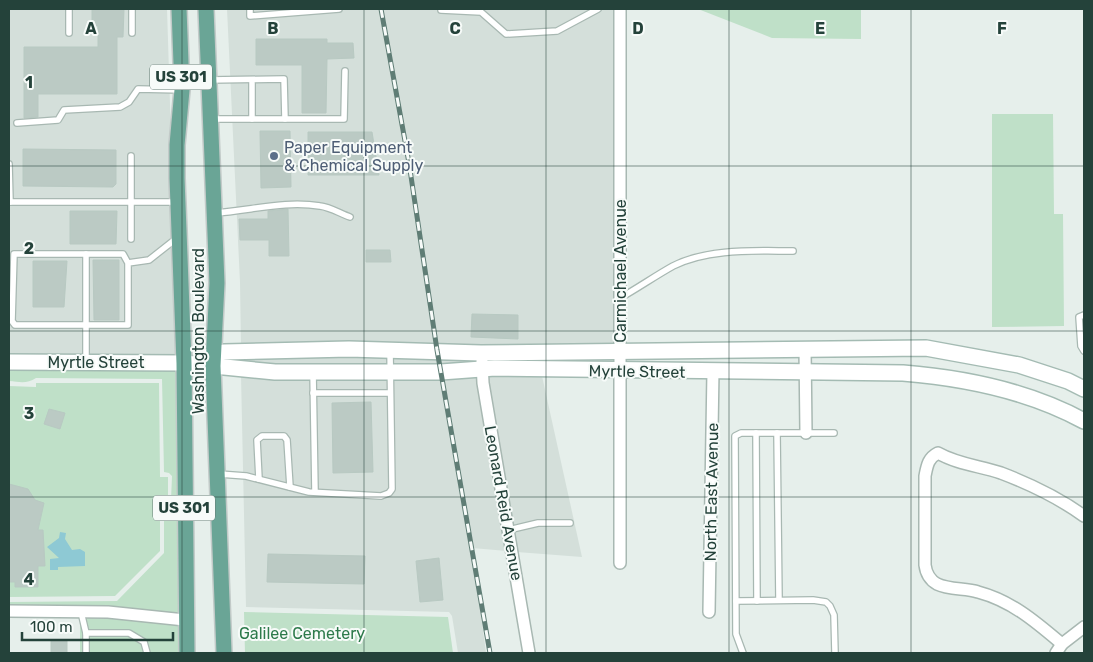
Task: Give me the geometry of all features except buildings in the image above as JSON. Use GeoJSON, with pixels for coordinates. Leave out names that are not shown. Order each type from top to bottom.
{"type":"FeatureCollection","features":[{"type":"Feature","properties":{"kind":"main road","name":"Washington Boulevard"},"geometry":{"type":"LineString","coordinates":[[179,9],[182,90],[177,145],[184,363],[185,620],[187,653]]}},
{"type":"Feature","properties":{"kind":"main road","name":"Washington Boulevard"},"geometry":{"type":"LineString","coordinates":[[206,9],[217,283],[213,360],[224,653]]}},
{"type":"Feature","properties":{"kind":"street","name":"Carmichael Avenue"},"geometry":{"type":"LineString","coordinates":[[617,9],[621,351],[620,563]]}},
{"type":"Feature","properties":{"kind":"street","name":"Myrtle Street"},"geometry":{"type":"LineString","coordinates":[[213,360],[224,352],[390,350],[481,353],[926,348],[1019,365],[1068,381],[1084,389]]}},
{"type":"Feature","properties":{"kind":"street"},"geometry":{"type":"LineString","coordinates":[[805,349],[806,432]]}},
{"type":"Feature","properties":{"kind":"street","name":"Leonard Reid Avenue"},"geometry":{"type":"LineString","coordinates":[[481,353],[483,384],[529,653]]}},
{"type":"Feature","properties":{"kind":"street","name":"Myrtle Street"},"geometry":{"type":"LineString","coordinates":[[9,362],[184,363],[213,360],[275,372],[390,372],[483,369],[805,373],[903,372],[956,378],[1022,395],[1066,411],[1084,420]]}},
{"type":"Feature","properties":{"kind":"street","name":"North East Avenue"},"geometry":{"type":"LineString","coordinates":[[709,612],[713,371]]}},
{"type":"Feature","properties":{"kind":"street"},"geometry":{"type":"LineString","coordinates":[[1084,516],[1036,488],[1001,473],[956,461],[938,453],[930,458],[925,476],[925,565],[928,574],[938,585],[977,591],[1004,601],[1027,614],[1059,649],[1084,628]]}},
{"type":"Feature","properties":{"kind":"street"},"geometry":{"type":"LineString","coordinates":[[9,611],[126,613],[185,620]]}},
{"type":"Feature","properties":{"kind":"lane"},"geometry":{"type":"LineString","coordinates":[[69,9],[69,33]]}},
{"type":"Feature","properties":{"kind":"lane"},"geometry":{"type":"LineString","coordinates":[[132,9],[132,33]]}},
{"type":"Feature","properties":{"kind":"lane"},"geometry":{"type":"LineString","coordinates":[[250,9],[250,16],[339,9]]}},
{"type":"Feature","properties":{"kind":"lane"},"geometry":{"type":"LineString","coordinates":[[441,10],[482,12],[506,34],[557,31],[598,9]]}},
{"type":"Feature","properties":{"kind":"lane"},"geometry":{"type":"LineString","coordinates":[[210,119],[344,119],[345,71]]}},
{"type":"Feature","properties":{"kind":"lane"},"geometry":{"type":"LineString","coordinates":[[208,80],[284,79],[285,119]]}},
{"type":"Feature","properties":{"kind":"lane"},"geometry":{"type":"LineString","coordinates":[[252,80],[252,119]]}},
{"type":"Feature","properties":{"kind":"lane"},"geometry":{"type":"LineString","coordinates":[[17,123],[58,120],[64,110],[120,107],[129,102],[138,89],[182,90]]}},
{"type":"Feature","properties":{"kind":"lane"},"geometry":{"type":"LineString","coordinates":[[131,156],[131,239]]}},
{"type":"Feature","properties":{"kind":"lane"},"geometry":{"type":"LineString","coordinates":[[9,164],[9,202],[178,202]]}},
{"type":"Feature","properties":{"kind":"lane"},"geometry":{"type":"LineString","coordinates":[[214,213],[240,212],[263,205],[321,206],[350,217]]}},
{"type":"Feature","properties":{"kind":"lane"},"geometry":{"type":"LineString","coordinates":[[128,263],[149,260],[179,237]]}},
{"type":"Feature","properties":{"kind":"lane"},"geometry":{"type":"LineString","coordinates":[[620,298],[674,266],[703,256],[745,251],[793,251]]}},
{"type":"Feature","properties":{"kind":"lane"},"geometry":{"type":"LineString","coordinates":[[14,254],[123,254],[128,263],[128,325],[15,325],[10,321],[14,254]]}},
{"type":"Feature","properties":{"kind":"lane"},"geometry":{"type":"LineString","coordinates":[[86,254],[86,362]]}},
{"type":"Feature","properties":{"kind":"lane"},"geometry":{"type":"LineString","coordinates":[[1084,315],[1079,318],[1081,346],[1084,351]]}},
{"type":"Feature","properties":{"kind":"lane"},"geometry":{"type":"LineString","coordinates":[[217,474],[258,479],[315,492],[381,496],[389,493],[392,489],[390,350]]}},
{"type":"Feature","properties":{"kind":"lane"},"geometry":{"type":"LineString","coordinates":[[313,372],[315,492]]}},
{"type":"Feature","properties":{"kind":"lane"},"geometry":{"type":"LineString","coordinates":[[313,393],[390,393]]}},
{"type":"Feature","properties":{"kind":"lane"},"geometry":{"type":"LineString","coordinates":[[743,653],[736,638],[735,436],[740,433],[834,432]]}},
{"type":"Feature","properties":{"kind":"lane"},"geometry":{"type":"LineString","coordinates":[[756,433],[757,601]]}},
{"type":"Feature","properties":{"kind":"lane"},"geometry":{"type":"LineString","coordinates":[[776,433],[779,600]]}},
{"type":"Feature","properties":{"kind":"lane"},"geometry":{"type":"LineString","coordinates":[[258,479],[258,440],[262,436],[284,436],[287,440],[290,487]]}},
{"type":"Feature","properties":{"kind":"lane"},"geometry":{"type":"LineString","coordinates":[[508,530],[538,523],[570,523]]}},
{"type":"Feature","properties":{"kind":"lane"},"geometry":{"type":"LineString","coordinates":[[736,601],[821,600],[830,606],[834,615],[835,653]]}},
{"type":"Feature","properties":{"kind":"lane"},"geometry":{"type":"LineString","coordinates":[[81,612],[86,633],[86,653]]}},
{"type":"Feature","properties":{"kind":"lane"},"geometry":{"type":"LineString","coordinates":[[86,633],[129,633],[144,642],[147,653]]}},
{"type":"Feature","properties":{"kind":"shaded area"},"geometry":{"type":"Polygon","coordinates":[[[9,9],[167,9],[178,357],[9,356],[9,9]]]}},
{"type":"Feature","properties":{"kind":"shaded area"},"geometry":{"type":"Polygon","coordinates":[[[227,9],[615,9],[615,345],[241,346],[240,282],[227,9]]]}},
{"type":"Feature","properties":{"kind":"shaded area"},"geometry":{"type":"Polygon","coordinates":[[[349,355],[476,358],[477,364],[441,366],[275,366],[241,363],[241,358],[349,355]]]}},
{"type":"Feature","properties":{"kind":"shaded area"},"geometry":{"type":"Polygon","coordinates":[[[241,375],[478,376],[507,551],[472,548],[486,653],[458,653],[452,616],[449,612],[246,607],[241,375]]]}},
{"type":"Feature","properties":{"kind":"shaded area"},"geometry":{"type":"Polygon","coordinates":[[[488,375],[542,376],[582,557],[517,552],[488,375]]]}},
{"type":"Feature","properties":{"kind":"green space"},"geometry":{"type":"Polygon","coordinates":[[[698,9],[861,9],[861,39],[772,38],[698,9]]]}},
{"type":"Feature","properties":{"kind":"green space"},"geometry":{"type":"Polygon","coordinates":[[[992,114],[1053,114],[1054,214],[1063,214],[1064,326],[992,327],[992,114]]]}},
{"type":"Feature","properties":{"kind":"green space"},"geometry":{"type":"Polygon","coordinates":[[[9,367],[179,369],[180,614],[108,606],[9,605],[9,602],[117,601],[164,553],[164,501],[171,500],[172,476],[164,472],[162,379],[36,378],[20,382],[9,381],[9,367]]]}},
{"type":"Feature","properties":{"kind":"green space"},"geometry":{"type":"Polygon","coordinates":[[[36,383],[159,383],[160,477],[168,477],[168,496],[160,496],[160,551],[115,596],[9,597],[9,386],[36,387],[36,383]]]}},
{"type":"Feature","properties":{"kind":"green space","name":"Galilee Cemetery"},"geometry":{"type":"Polygon","coordinates":[[[244,612],[448,617],[453,653],[245,653],[244,612]]]}},
{"type":"Feature","properties":{"kind":"green space"},"geometry":{"type":"Polygon","coordinates":[[[80,618],[126,619],[180,625],[182,653],[80,653],[80,618]]]}},
{"type":"Feature","properties":{"kind":"water"},"geometry":{"type":"Polygon","coordinates":[[[60,532],[66,533],[65,539],[72,550],[80,549],[85,552],[85,566],[58,567],[58,570],[50,570],[50,559],[59,558],[47,547],[59,538],[60,532]]]}},
{"type":"Feature","properties":{"kind":"railway"},"geometry":{"type":"LineString","coordinates":[[381,9],[409,163],[437,350],[490,653]]}},
{"type":"Feature","properties":{"kind":"place","name":"Paper Equipment & Chemical Supply"},"geometry":{"type":"Point","coordinates":[274,156]}}]}
